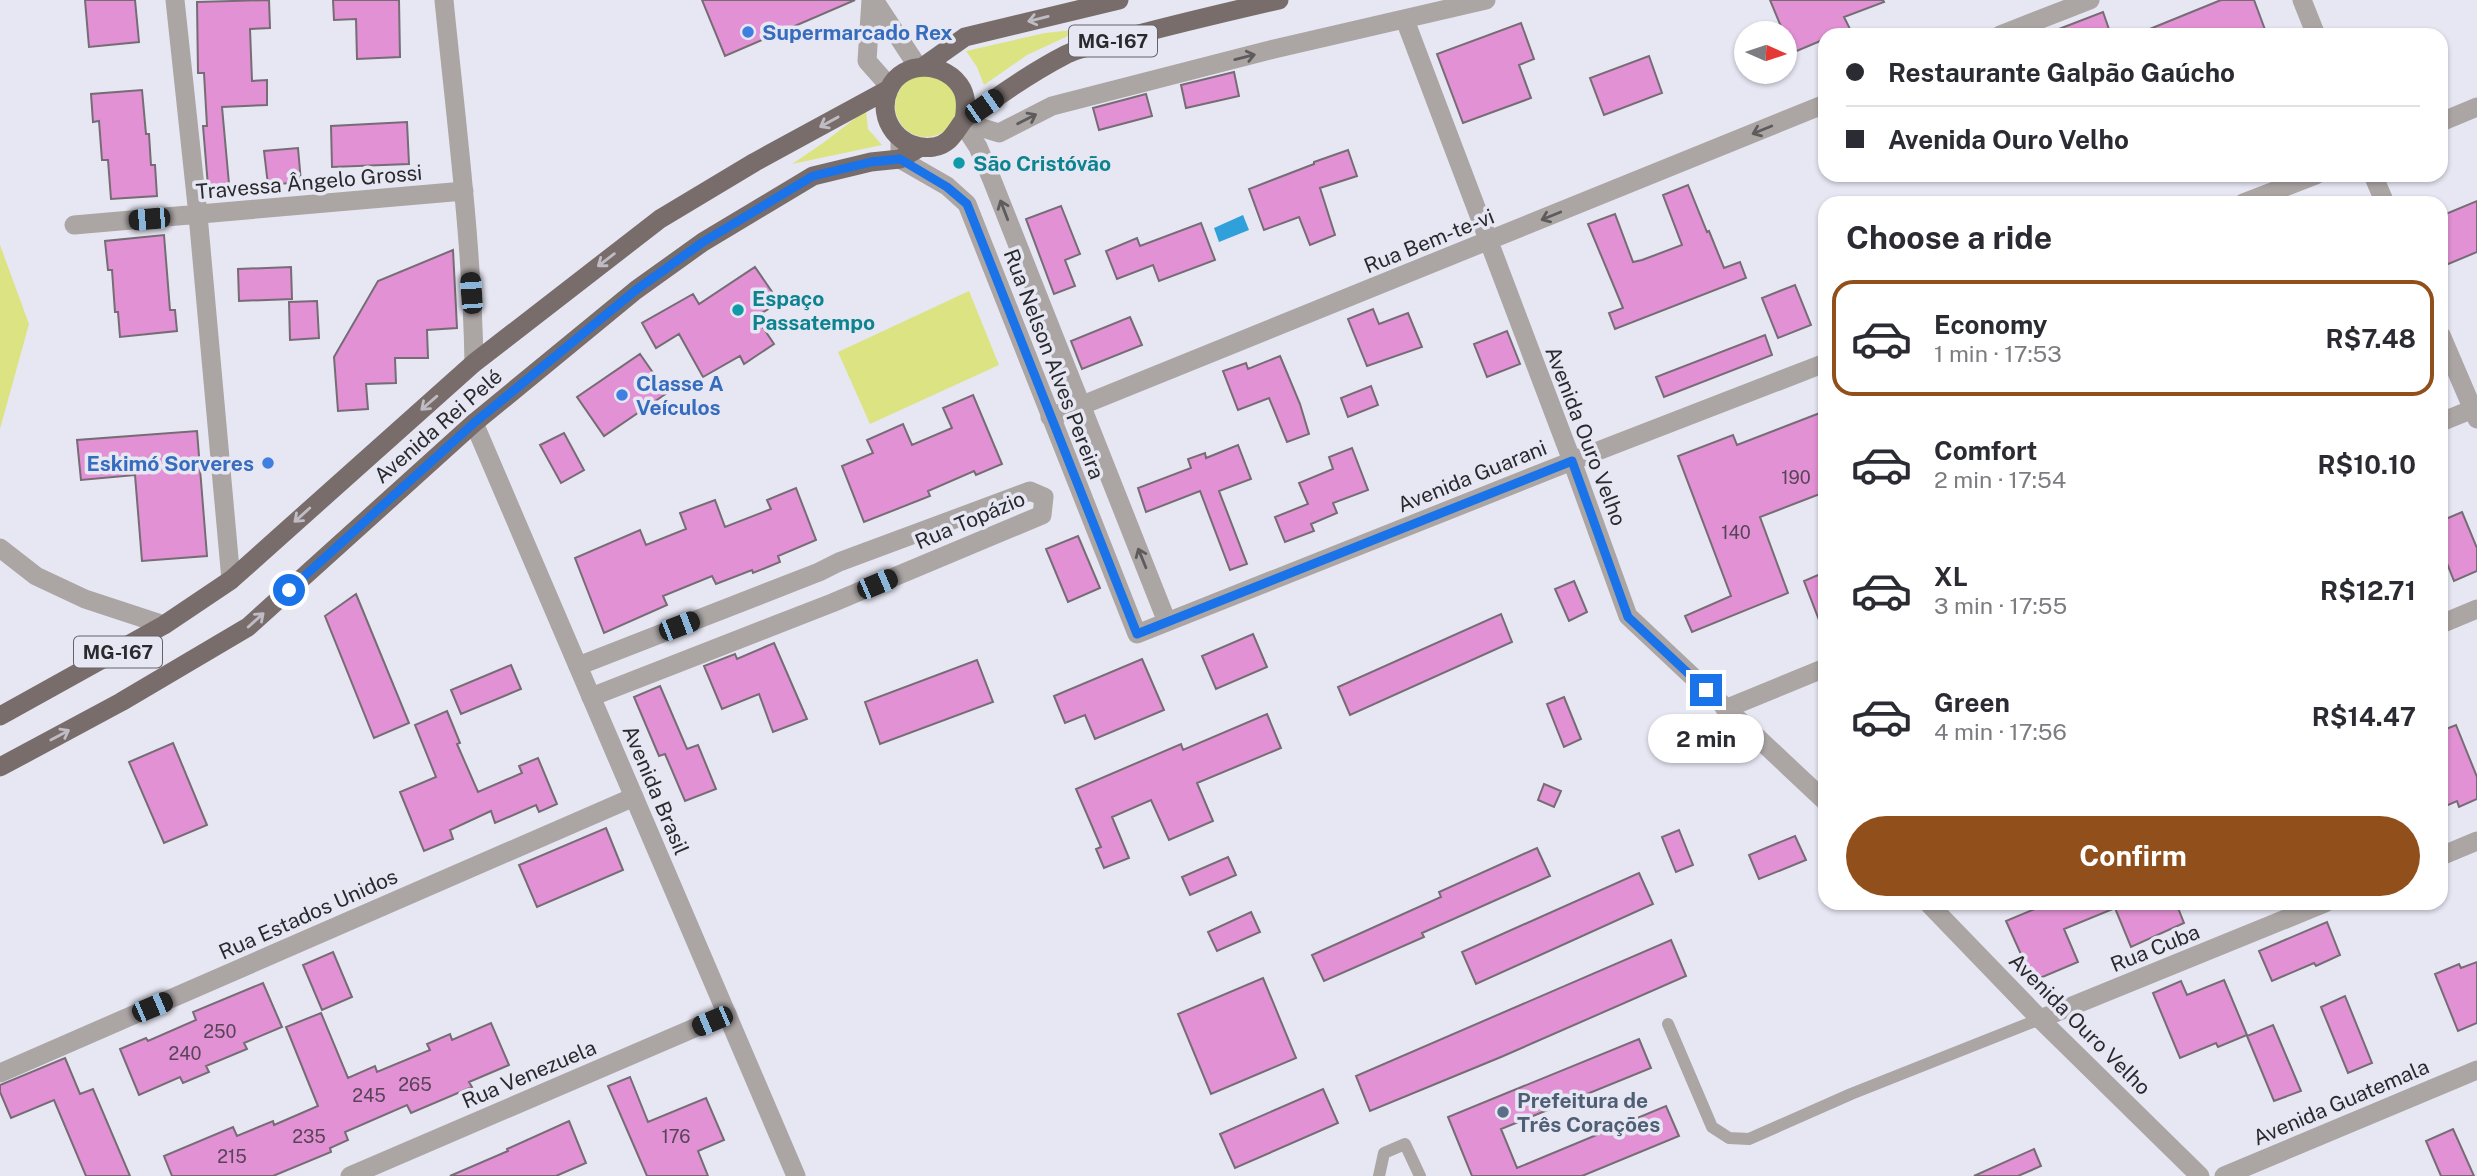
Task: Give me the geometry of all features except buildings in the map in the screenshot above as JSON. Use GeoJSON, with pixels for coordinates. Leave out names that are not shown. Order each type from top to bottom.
{"type":"FeatureCollection","features":[{"type":"Feature","properties":{"kind":"main road","name":"Avenida Rei Pelé"},"geometry":{"type":"LineString","coordinates":[[0,716],[164,625],[231,580],[474,363],[660,219],[755,162],[889,88],[907,70],[921,66],[965,37],[1119,0]]}},
{"type":"Feature","properties":{"kind":"main road","name":"Avenida Rei Pelé"},"geometry":{"type":"LineString","coordinates":[[0,767],[121,702],[248,627],[474,423],[636,290],[703,242],[813,176],[871,162],[900,159],[919,148],[937,147],[952,138],[963,122],[1023,78],[1071,52],[1279,0]]}},
{"type":"Feature","properties":{"kind":"main road"},"geometry":{"type":"LineString","coordinates":[[921,66],[939,69],[953,77],[962,89],[966,104],[963,122]]}},
{"type":"Feature","properties":{"kind":"main road"},"geometry":{"type":"LineString","coordinates":[[889,88],[885,103],[891,129],[900,139],[919,148]]}},
{"type":"Feature","properties":{"kind":"street"},"geometry":{"type":"LineString","coordinates":[[175,0],[198,215],[231,580]]}},
{"type":"Feature","properties":{"kind":"street"},"geometry":{"type":"LineString","coordinates":[[444,0],[464,191],[474,363]]}},
{"type":"Feature","properties":{"kind":"street"},"geometry":{"type":"LineString","coordinates":[[873,0],[921,66]]}},
{"type":"Feature","properties":{"kind":"street"},"geometry":{"type":"LineString","coordinates":[[873,0],[867,61],[889,88]]}},
{"type":"Feature","properties":{"kind":"street"},"geometry":{"type":"LineString","coordinates":[[963,122],[999,133],[1052,106],[1274,49],[1486,0]]}},
{"type":"Feature","properties":{"kind":"street"},"geometry":{"type":"LineString","coordinates":[[2018,28],[2090,0]]}},
{"type":"Feature","properties":{"kind":"street"},"geometry":{"type":"LineString","coordinates":[[2302,0],[2313,28]]}},
{"type":"Feature","properties":{"kind":"street","name":"Avenida Ouro Velho"},"geometry":{"type":"LineString","coordinates":[[1405,20],[1572,461],[1628,617],[1818,794]]}},
{"type":"Feature","properties":{"kind":"street","name":"Rua Bem-te-vi"},"geometry":{"type":"LineString","coordinates":[[1050,417],[1818,107]]}},
{"type":"Feature","properties":{"kind":"street"},"geometry":{"type":"LineString","coordinates":[[2448,119],[2477,107]]}},
{"type":"Feature","properties":{"kind":"street","name":"Rua Nelson Alves Pereira"},"geometry":{"type":"LineString","coordinates":[[963,122],[978,147],[992,180],[1167,622]]}},
{"type":"Feature","properties":{"kind":"street"},"geometry":{"type":"LineString","coordinates":[[900,139],[900,159]]}},
{"type":"Feature","properties":{"kind":"street","name":"Rua Nelson Alves Pereira"},"geometry":{"type":"LineString","coordinates":[[900,159],[947,187],[967,204],[1137,634]]}},
{"type":"Feature","properties":{"kind":"street"},"geometry":{"type":"LineString","coordinates":[[2261,196],[2298,182]]}},
{"type":"Feature","properties":{"kind":"street","name":"Travessa Ângelo Grossi"},"geometry":{"type":"LineString","coordinates":[[74,225],[464,191]]}},
{"type":"Feature","properties":{"kind":"street"},"geometry":{"type":"LineString","coordinates":[[2448,351],[2475,414],[2448,420]]}},
{"type":"Feature","properties":{"kind":"street","name":"Avenida Guarani"},"geometry":{"type":"LineString","coordinates":[[1137,634],[1818,366]]}},
{"type":"Feature","properties":{"kind":"street","name":"Avenida Brasil"},"geometry":{"type":"LineString","coordinates":[[474,423],[796,1176]]}},
{"type":"Feature","properties":{"kind":"street","name":"Rua Topázio"},"geometry":{"type":"LineString","coordinates":[[578,666],[839,562],[1030,491],[1044,497],[1042,516],[832,603],[592,697]]}},
{"type":"Feature","properties":{"kind":"street"},"geometry":{"type":"LineString","coordinates":[[0,548],[36,576],[85,598],[164,625]]}},
{"type":"Feature","properties":{"kind":"street"},"geometry":{"type":"LineString","coordinates":[[839,562],[853,594]]}},
{"type":"Feature","properties":{"kind":"street"},"geometry":{"type":"LineString","coordinates":[[819,572],[832,603]]}},
{"type":"Feature","properties":{"kind":"street"},"geometry":{"type":"LineString","coordinates":[[2448,621],[2477,609]]}},
{"type":"Feature","properties":{"kind":"street"},"geometry":{"type":"LineString","coordinates":[[1725,709],[1818,671]]}},
{"type":"Feature","properties":{"kind":"street","name":"Rua Estados Unidos"},"geometry":{"type":"LineString","coordinates":[[0,1073],[634,797]]}},
{"type":"Feature","properties":{"kind":"street"},"geometry":{"type":"LineString","coordinates":[[2448,853],[2477,841]]}},
{"type":"Feature","properties":{"kind":"street","name":"Avenida Ouro Velho"},"geometry":{"type":"LineString","coordinates":[[1935,910],[2200,1176]]}},
{"type":"Feature","properties":{"kind":"street","name":"Rua Cuba"},"geometry":{"type":"LineString","coordinates":[[2040,1018],[2308,910]]}},
{"type":"Feature","properties":{"kind":"street","name":"Rua Venezuela"},"geometry":{"type":"LineString","coordinates":[[350,1176],[727,1014]]}},
{"type":"Feature","properties":{"kind":"street","name":"Avenida Guatemala"},"geometry":{"type":"LineString","coordinates":[[2224,1176],[2477,1070]]}},
{"type":"Feature","properties":{"kind":"lane"},"geometry":{"type":"LineString","coordinates":[[868,31],[889,22]]}},
{"type":"Feature","properties":{"kind":"lane"},"geometry":{"type":"LineString","coordinates":[[1668,1024],[1712,1127],[1729,1138],[1749,1139],[1851,1094],[2040,1018]]}},
{"type":"Feature","properties":{"kind":"lane"},"geometry":{"type":"LineString","coordinates":[[1379,1176],[1384,1153],[1405,1144],[1420,1176]]}},
{"type":"Feature","properties":{"kind":"green space"},"geometry":{"type":"Polygon","coordinates":[[[1083,29],[1027,55],[984,85],[977,67],[966,51],[1045,33],[1083,29]]]}},
{"type":"Feature","properties":{"kind":"green space"},"geometry":{"type":"Polygon","coordinates":[[[920,75],[932,75],[948,84],[955,94],[955,118],[948,128],[932,137],[920,137],[909,132],[900,123],[895,112],[895,100],[900,89],[909,80],[920,75]]]}},
{"type":"Feature","properties":{"kind":"green space"},"geometry":{"type":"Polygon","coordinates":[[[866,110],[868,129],[882,145],[792,164],[823,143],[866,110]]]}},
{"type":"Feature","properties":{"kind":"green space"},"geometry":{"type":"Polygon","coordinates":[[[0,245],[29,324],[0,429],[0,245]]]}},
{"type":"Feature","properties":{"kind":"green space"},"geometry":{"type":"Polygon","coordinates":[[[969,291],[999,365],[870,424],[838,352],[969,291]]]}},
{"type":"Feature","properties":{"kind":"water"},"geometry":{"type":"Polygon","coordinates":[[[1243,215],[1249,230],[1219,242],[1214,228],[1243,215]]]}},
{"type":"Feature","properties":{"kind":"place","name":"Supermarcado Rex"},"geometry":{"type":"Point","coordinates":[748,32]}},
{"type":"Feature","properties":{"kind":"place","name":"São Cristóvão"},"geometry":{"type":"Point","coordinates":[959,163]}},
{"type":"Feature","properties":{"kind":"place","name":"Espaço Passatempo"},"geometry":{"type":"Point","coordinates":[738,310]}},
{"type":"Feature","properties":{"kind":"place","name":"Classe A Veículos"},"geometry":{"type":"Point","coordinates":[622,395]}},
{"type":"Feature","properties":{"kind":"place","name":"Eskimó Sorveres"},"geometry":{"type":"Point","coordinates":[268,463]}},
{"type":"Feature","properties":{"kind":"place","name":"Prefeitura de Três Corações"},"geometry":{"type":"Point","coordinates":[1503,1112]}},
{"type":"Feature","properties":{"kind":"route"},"geometry":{"type":"LineString","coordinates":[[289,590],[474,423],[636,290],[703,242],[813,176],[871,162],[900,159],[947,187],[967,204],[1137,634],[1572,461],[1628,617],[1706,690]]}}]}
